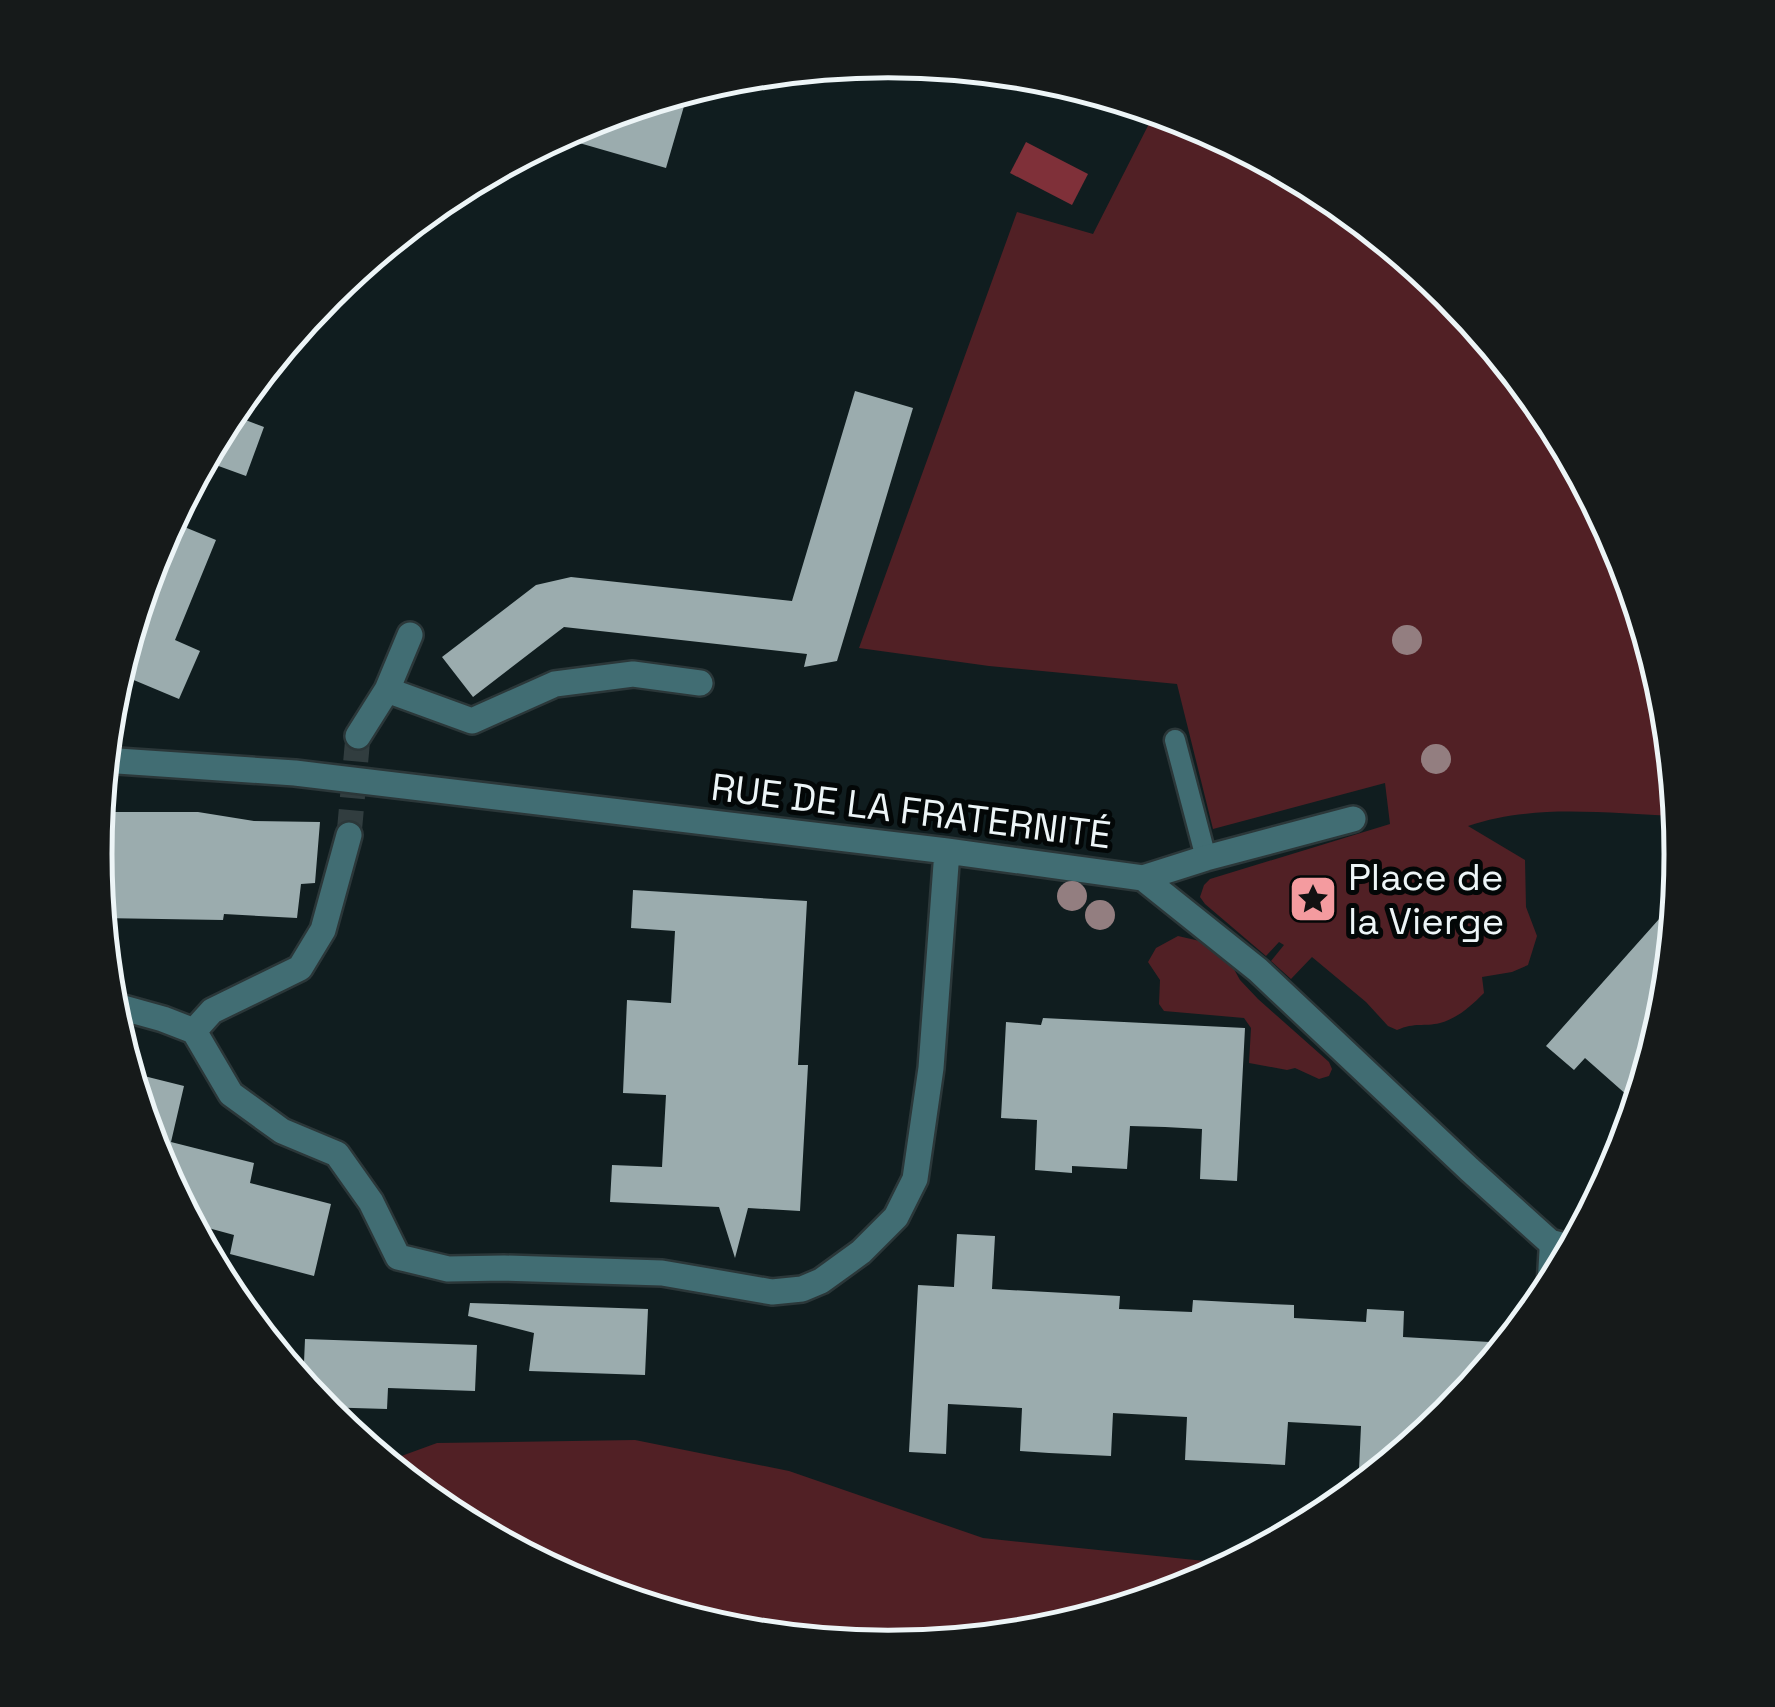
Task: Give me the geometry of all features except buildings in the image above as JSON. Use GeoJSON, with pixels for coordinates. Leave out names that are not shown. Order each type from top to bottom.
{"type":"FeatureCollection","features":[{"type":"Feature","properties":{"kind":"street"},"geometry":{"type":"LineString","coordinates":[[358,736],[387,690],[410,635]]}},
{"type":"Feature","properties":{"kind":"street"},"geometry":{"type":"LineString","coordinates":[[387,690],[472,721],[555,684],[633,674],[700,683]]}},
{"type":"Feature","properties":{"kind":"street","name":"RUE DE LA FRATERNITÉ"},"geometry":{"type":"LineString","coordinates":[[117,761],[295,773],[947,850],[1143,878],[1258,970],[1469,1169],[1559,1243]]}},
{"type":"Feature","properties":{"kind":"street"},"geometry":{"type":"LineString","coordinates":[[1143,878],[1353,819]]}},
{"type":"Feature","properties":{"kind":"street"},"geometry":{"type":"LineString","coordinates":[[194,1031],[212,1011],[300,968],[323,930],[348,835]]}},
{"type":"Feature","properties":{"kind":"street"},"geometry":{"type":"LineString","coordinates":[[127,1009],[194,1031],[231,1094],[282,1131],[337,1154],[371,1202],[398,1257],[448,1269],[662,1273],[772,1292],[802,1290],[860,1252],[896,1217],[915,1179],[931,1068],[947,850]]}},
{"type":"Feature","properties":{"kind":"lane"},"geometry":{"type":"LineString","coordinates":[[1175,740],[1206,858]]}},
{"type":"Feature","properties":{"kind":"shaded area"},"geometry":{"type":"Polygon","coordinates":[[[1149,124],[1276,181],[1319,208],[1399,270],[1471,342],[1533,422],[1583,510],[1622,604],[1637,653],[1657,752],[1662,815],[1545,812],[1468,826],[1525,860],[1526,907],[1537,936],[1528,965],[1482,977],[1484,993],[1458,1015],[1440,1023],[1397,1030],[1388,1026],[1312,957],[1291,979],[1271,961],[1284,945],[1279,942],[1266,956],[1200,897],[1210,879],[1390,824],[1385,783],[1213,829],[1177,684],[989,666],[859,648],[1017,212],[1093,234],[1149,124]]]}},
{"type":"Feature","properties":{"kind":"shaded area"},"geometry":{"type":"Polygon","coordinates":[[[1026,142],[1088,174],[1072,205],[1010,173],[1026,142]]]}},
{"type":"Feature","properties":{"kind":"shaded area"},"geometry":{"type":"Polygon","coordinates":[[[1178,936],[1204,942],[1230,962],[1258,999],[1329,1062],[1329,1076],[1319,1079],[1295,1068],[1249,1063],[1251,1028],[1244,1018],[1164,1011],[1159,1004],[1160,980],[1148,962],[1156,948],[1178,936]]]}},
{"type":"Feature","properties":{"kind":"shaded area"},"geometry":{"type":"Polygon","coordinates":[[[635,1440],[789,1471],[983,1538],[1204,1561],[1088,1603],[989,1623],[888,1630],[786,1623],[736,1615],[638,1588],[499,1526],[400,1457],[437,1443],[635,1440]]]}},
{"type":"Feature","properties":{"kind":"tunnel"},"geometry":{"type":"LineString","coordinates":[[349,835],[358,736]]}},
{"type":"Feature","properties":{"kind":"place","name":"Place de la Vierge"},"geometry":{"type":"Point","coordinates":[1313,899]}}]}
